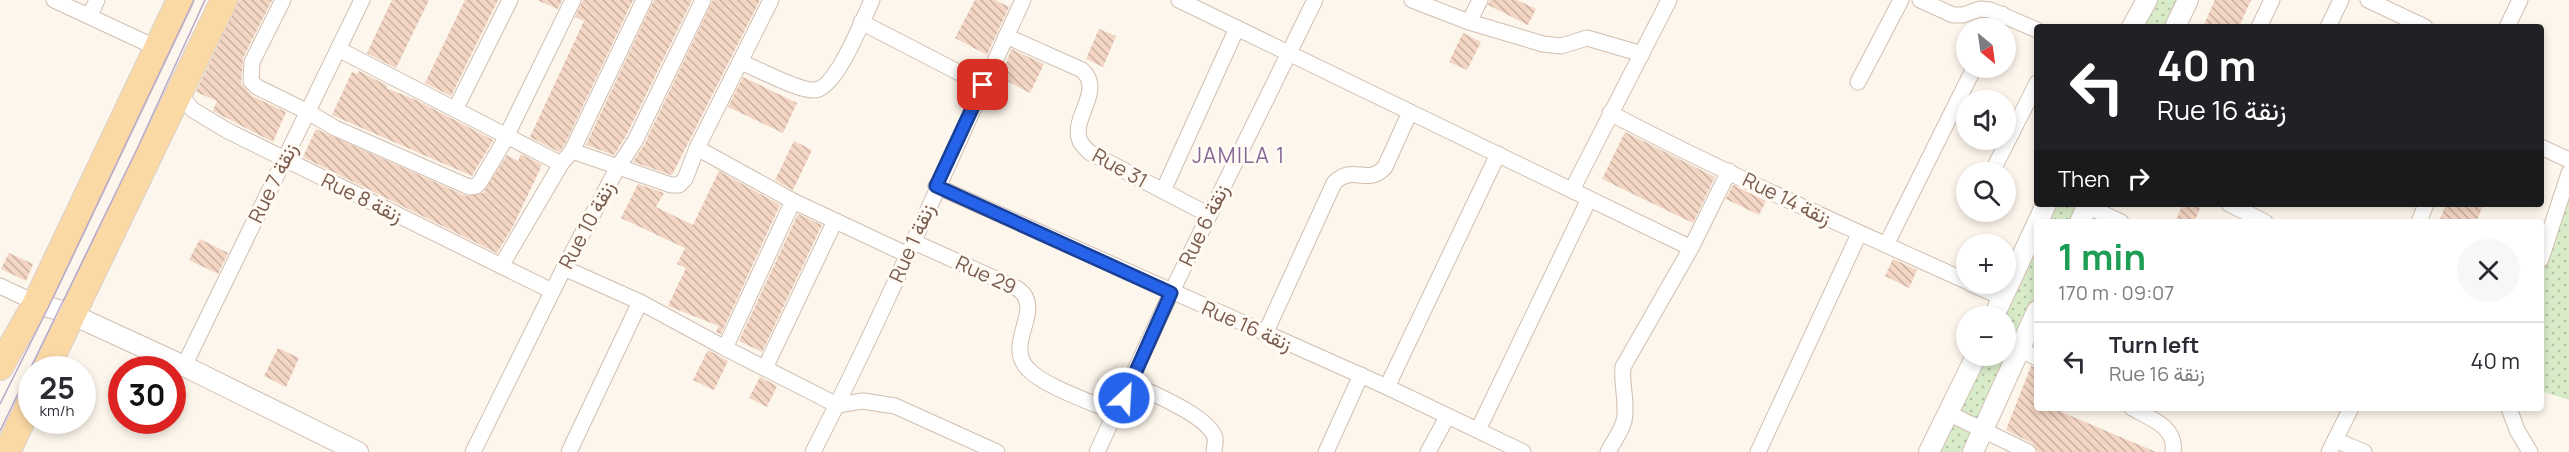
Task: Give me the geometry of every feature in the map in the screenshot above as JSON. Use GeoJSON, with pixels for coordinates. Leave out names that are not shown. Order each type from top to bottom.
{"type":"FeatureCollection","features":[{"type":"Feature","properties":{"kind":"main road"},"geometry":{"type":"LineString","coordinates":[[0,367],[36,303],[180,0]]}},
{"type":"Feature","properties":{"kind":"main road"},"geometry":{"type":"LineString","coordinates":[[52,356],[224,0]]}},
{"type":"Feature","properties":{"kind":"main road"},"geometry":{"type":"LineString","coordinates":[[7,452],[18,429]]}},
{"type":"Feature","properties":{"kind":"street"},"geometry":{"type":"LineString","coordinates":[[54,0],[157,48]]}},
{"type":"Feature","properties":{"kind":"street"},"geometry":{"type":"LineString","coordinates":[[90,15],[97,0]]}},
{"type":"Feature","properties":{"kind":"street"},"geometry":{"type":"LineString","coordinates":[[284,0],[252,62],[251,81],[257,87],[335,128],[469,187],[476,186],[480,182],[573,0]]}},
{"type":"Feature","properties":{"kind":"street","name":"Rue 7 زنقة"},"geometry":{"type":"LineString","coordinates":[[186,362],[362,0]]}},
{"type":"Feature","properties":{"kind":"street"},"geometry":{"type":"LineString","coordinates":[[456,108],[510,0]]}},
{"type":"Feature","properties":{"kind":"street"},"geometry":{"type":"LineString","coordinates":[[501,266],[561,164],[572,151],[644,0]]}},
{"type":"Feature","properties":{"kind":"street","name":"Rue 10 زنقة"},"geometry":{"type":"LineString","coordinates":[[473,452],[552,291],[618,167],[635,141],[703,0]]}},
{"type":"Feature","properties":{"kind":"street"},"geometry":{"type":"LineString","coordinates":[[572,151],[671,185],[679,185],[685,179],[771,0]]}},
{"type":"Feature","properties":{"kind":"street"},"geometry":{"type":"LineString","coordinates":[[740,62],[801,88],[813,91],[828,84],[872,0]]}},
{"type":"Feature","properties":{"kind":"street","name":"Rue 1 زنقة"},"geometry":{"type":"LineString","coordinates":[[813,452],[911,249],[936,186],[1023,0]]}},
{"type":"Feature","properties":{"kind":"street"},"geometry":{"type":"LineString","coordinates":[[1179,0],[1691,248]]}},
{"type":"Feature","properties":{"kind":"street","name":"Rue 6 زنقة"},"geometry":{"type":"LineString","coordinates":[[1097,452],[1171,293],[1315,0]]}},
{"type":"Feature","properties":{"kind":"street"},"geometry":{"type":"LineString","coordinates":[[1412,0],[1469,22],[1543,44],[1561,46],[1587,38],[1642,54]]}},
{"type":"Feature","properties":{"kind":"street"},"geometry":{"type":"LineString","coordinates":[[1469,22],[1480,0]]}},
{"type":"Feature","properties":{"kind":"street"},"geometry":{"type":"LineString","coordinates":[[1572,190],[1669,0]]}},
{"type":"Feature","properties":{"kind":"street"},"geometry":{"type":"LineString","coordinates":[[1858,82],[1901,0]]}},
{"type":"Feature","properties":{"kind":"street"},"geometry":{"type":"LineString","coordinates":[[1920,0],[1953,15],[1963,15],[1973,6],[1985,9],[2034,29]]}},
{"type":"Feature","properties":{"kind":"street"},"geometry":{"type":"LineString","coordinates":[[2134,24],[2147,0]]}},
{"type":"Feature","properties":{"kind":"street"},"geometry":{"type":"LineString","coordinates":[[2176,24],[2188,0]]}},
{"type":"Feature","properties":{"kind":"street"},"geometry":{"type":"LineString","coordinates":[[2260,24],[2272,0]]}},
{"type":"Feature","properties":{"kind":"street"},"geometry":{"type":"LineString","coordinates":[[2329,24],[2341,0]]}},
{"type":"Feature","properties":{"kind":"street"},"geometry":{"type":"LineString","coordinates":[[2368,0],[2419,24]]}},
{"type":"Feature","properties":{"kind":"street"},"geometry":{"type":"LineString","coordinates":[[2509,24],[2520,0]]}},
{"type":"Feature","properties":{"kind":"street"},"geometry":{"type":"LineString","coordinates":[[2000,18],[2002,14]]}},
{"type":"Feature","properties":{"kind":"street"},"geometry":{"type":"LineString","coordinates":[[861,22],[983,85]]}},
{"type":"Feature","properties":{"kind":"street"},"geometry":{"type":"LineString","coordinates":[[1163,191],[1237,28]]}},
{"type":"Feature","properties":{"kind":"street","name":"Rue 31"},"geometry":{"type":"LineString","coordinates":[[1006,36],[1082,70],[1088,76],[1091,87],[1078,133],[1080,142],[1089,152],[1209,215]]}},
{"type":"Feature","properties":{"kind":"street"},"geometry":{"type":"LineString","coordinates":[[338,49],[561,164]]}},
{"type":"Feature","properties":{"kind":"street"},"geometry":{"type":"LineString","coordinates":[[1886,245],[1969,78]]}},
{"type":"Feature","properties":{"kind":"street"},"geometry":{"type":"LineString","coordinates":[[1997,162],[2034,88]]}},
{"type":"Feature","properties":{"kind":"street","name":"Rue 8 زنقة"},"geometry":{"type":"LineString","coordinates":[[179,94],[193,110],[204,117],[285,160],[552,291]]}},
{"type":"Feature","properties":{"kind":"street"},"geometry":{"type":"LineString","coordinates":[[1265,334],[1334,183],[1342,175],[1352,173],[1371,178],[1379,174],[1385,167],[1410,112]]}},
{"type":"Feature","properties":{"kind":"street","name":"Rue 14 زنقة"},"geometry":{"type":"LineString","coordinates":[[1610,113],[1859,234],[1956,276]]}},
{"type":"Feature","properties":{"kind":"street","name":"Rue 29"},"geometry":{"type":"LineString","coordinates":[[698,148],[793,201],[835,221],[1018,289],[1027,295],[1030,305],[1018,347],[1021,359],[1028,370],[1043,380],[1116,413]]}},
{"type":"Feature","properties":{"kind":"street"},"geometry":{"type":"LineString","coordinates":[[2544,148],[2569,160]]}},
{"type":"Feature","properties":{"kind":"street"},"geometry":{"type":"LineString","coordinates":[[1387,387],[1497,154]]}},
{"type":"Feature","properties":{"kind":"street"},"geometry":{"type":"LineString","coordinates":[[1608,452],[1624,423],[1623,367],[1691,248],[1729,171]]}},
{"type":"Feature","properties":{"kind":"street"},"geometry":{"type":"LineString","coordinates":[[2544,250],[2569,173]]}},
{"type":"Feature","properties":{"kind":"street","name":"Rue 16 زنقة"},"geometry":{"type":"LineString","coordinates":[[936,186],[1171,293],[1361,375],[1523,452]]}},
{"type":"Feature","properties":{"kind":"street"},"geometry":{"type":"LineString","coordinates":[[1478,430],[1589,198]]}},
{"type":"Feature","properties":{"kind":"street"},"geometry":{"type":"LineString","coordinates":[[724,348],[793,201]]}},
{"type":"Feature","properties":{"kind":"street"},"geometry":{"type":"LineString","coordinates":[[2237,207],[2259,219]]}},
{"type":"Feature","properties":{"kind":"street"},"geometry":{"type":"LineString","coordinates":[[2085,211],[2111,219]]}},
{"type":"Feature","properties":{"kind":"street"},"geometry":{"type":"LineString","coordinates":[[765,368],[835,221]]}},
{"type":"Feature","properties":{"kind":"street"},"geometry":{"type":"LineString","coordinates":[[1999,306],[2034,230]]}},
{"type":"Feature","properties":{"kind":"street"},"geometry":{"type":"LineString","coordinates":[[1758,452],[1859,234]]}},
{"type":"Feature","properties":{"kind":"street"},"geometry":{"type":"LineString","coordinates":[[564,268],[640,302],[724,348],[837,405],[863,401],[895,406],[997,452]]}},
{"type":"Feature","properties":{"kind":"street"},"geometry":{"type":"LineString","coordinates":[[0,286],[36,303],[71,314],[162,356]]}},
{"type":"Feature","properties":{"kind":"street"},"geometry":{"type":"LineString","coordinates":[[1994,294],[2003,298]]}},
{"type":"Feature","properties":{"kind":"street"},"geometry":{"type":"LineString","coordinates":[[569,452],[640,302]]}},
{"type":"Feature","properties":{"kind":"street"},"geometry":{"type":"LineString","coordinates":[[1972,452],[2034,317]]}},
{"type":"Feature","properties":{"kind":"street"},"geometry":{"type":"LineString","coordinates":[[2018,348],[2034,356]]}},
{"type":"Feature","properties":{"kind":"street"},"geometry":{"type":"LineString","coordinates":[[1929,452],[1971,366]]}},
{"type":"Feature","properties":{"kind":"street"},"geometry":{"type":"LineString","coordinates":[[186,367],[358,452]]}},
{"type":"Feature","properties":{"kind":"street"},"geometry":{"type":"LineString","coordinates":[[1326,452],[1361,375]]}},
{"type":"Feature","properties":{"kind":"street"},"geometry":{"type":"LineString","coordinates":[[1131,383],[1200,419],[1210,428],[1216,439],[1214,452]]}},
{"type":"Feature","properties":{"kind":"street"},"geometry":{"type":"LineString","coordinates":[[2137,411],[2162,426],[2173,439],[2174,452]]}},
{"type":"Feature","properties":{"kind":"street"},"geometry":{"type":"LineString","coordinates":[[2350,411],[2332,446],[2364,452]]}},
{"type":"Feature","properties":{"kind":"street"},"geometry":{"type":"LineString","coordinates":[[2510,411],[2517,430],[2530,452]]}},
{"type":"Feature","properties":{"kind":"street"},"geometry":{"type":"LineString","coordinates":[[1948,413],[2028,452]]}},
{"type":"Feature","properties":{"kind":"street"},"geometry":{"type":"LineString","coordinates":[[1428,452],[1447,417]]}},
{"type":"Feature","properties":{"kind":"green space"},"geometry":{"type":"Polygon","coordinates":[[[2155,0],[2183,0],[2171,24],[2143,24],[2155,0]]]}},
{"type":"Feature","properties":{"kind":"green space"},"geometry":{"type":"Polygon","coordinates":[[[2569,189],[2569,400],[2544,392],[2544,264],[2569,189]]]}},
{"type":"Feature","properties":{"kind":"green space"},"geometry":{"type":"Polygon","coordinates":[[[2054,207],[2084,207],[2078,219],[2048,219],[2054,207]]]}},
{"type":"Feature","properties":{"kind":"green space"},"geometry":{"type":"Polygon","coordinates":[[[2034,250],[2034,312],[2016,349],[2016,306],[2007,306],[2013,294],[2016,294],[2016,287],[2034,250]]]}},
{"type":"Feature","properties":{"kind":"green space"},"geometry":{"type":"Polygon","coordinates":[[[1978,366],[2008,366],[1966,452],[1938,452],[1978,366]]]}},
{"type":"Feature","properties":{"kind":"building"},"geometry":{"type":"Polygon","coordinates":[[[239,0],[272,0],[243,58],[241,83],[252,96],[286,112],[273,142],[213,111],[217,101],[196,92],[239,0]]]}},
{"type":"Feature","properties":{"kind":"building"},"geometry":{"type":"Polygon","coordinates":[[[392,0],[429,0],[396,68],[367,53],[392,0]]]}},
{"type":"Feature","properties":{"kind":"building"},"geometry":{"type":"Polygon","coordinates":[[[465,0],[498,0],[451,96],[425,83],[465,0]]]}},
{"type":"Feature","properties":{"kind":"building"},"geometry":{"type":"Polygon","coordinates":[[[537,0],[562,0],[558,9],[537,0]]]}},
{"type":"Feature","properties":{"kind":"building"},"geometry":{"type":"Polygon","coordinates":[[[583,0],[633,0],[564,146],[559,152],[530,137],[584,21],[575,17],[583,0]]]}},
{"type":"Feature","properties":{"kind":"building"},"geometry":{"type":"Polygon","coordinates":[[[654,0],[692,0],[626,136],[614,155],[586,145],[654,0]]]}},
{"type":"Feature","properties":{"kind":"building"},"geometry":{"type":"Polygon","coordinates":[[[713,0],[760,0],[672,175],[633,162],[644,145],[713,0]]]}},
{"type":"Feature","properties":{"kind":"building"},"geometry":{"type":"Polygon","coordinates":[[[975,0],[995,0],[1009,7],[987,55],[955,38],[975,0]]]}},
{"type":"Feature","properties":{"kind":"building"},"geometry":{"type":"Polygon","coordinates":[[[1490,0],[1517,0],[1536,9],[1528,25],[1488,5],[1490,0]]]}},
{"type":"Feature","properties":{"kind":"building"},"geometry":{"type":"Polygon","coordinates":[[[2215,0],[2251,0],[2240,24],[2204,24],[2215,0]]]}},
{"type":"Feature","properties":{"kind":"building"},"geometry":{"type":"Polygon","coordinates":[[[1099,29],[1116,36],[1103,67],[1086,59],[1099,29]]]}},
{"type":"Feature","properties":{"kind":"building"},"geometry":{"type":"Polygon","coordinates":[[[1463,33],[1481,42],[1467,70],[1449,62],[1463,33]]]}},
{"type":"Feature","properties":{"kind":"building"},"geometry":{"type":"Polygon","coordinates":[[[1011,49],[1044,64],[1030,93],[1001,78],[1011,49]]]}},
{"type":"Feature","properties":{"kind":"building"},"geometry":{"type":"Polygon","coordinates":[[[359,71],[388,86],[386,88],[416,100],[493,140],[472,176],[332,115],[352,72],[357,74],[359,71]]]}},
{"type":"Feature","properties":{"kind":"building"},"geometry":{"type":"Polygon","coordinates":[[[743,77],[797,103],[783,133],[728,107],[743,77]]]}},
{"type":"Feature","properties":{"kind":"building"},"geometry":{"type":"Polygon","coordinates":[[[316,129],[466,196],[483,193],[507,155],[518,161],[521,154],[542,165],[513,226],[497,253],[303,157],[316,129]]]}},
{"type":"Feature","properties":{"kind":"building"},"geometry":{"type":"Polygon","coordinates":[[[1625,132],[1715,177],[1693,223],[1602,179],[1625,132]]]}},
{"type":"Feature","properties":{"kind":"building"},"geometry":{"type":"Polygon","coordinates":[[[794,141],[812,150],[793,190],[775,180],[794,141]]]}},
{"type":"Feature","properties":{"kind":"building"},"geometry":{"type":"Polygon","coordinates":[[[719,171],[780,205],[721,334],[716,332],[719,326],[668,306],[686,268],[677,264],[685,248],[621,218],[638,184],[664,193],[656,207],[693,225],[719,171]]]}},
{"type":"Feature","properties":{"kind":"building"},"geometry":{"type":"Polygon","coordinates":[[[1733,185],[1766,201],[1759,215],[1726,199],[1733,185]]]}},
{"type":"Feature","properties":{"kind":"building"},"geometry":{"type":"Polygon","coordinates":[[[2182,207],[2201,207],[2195,219],[2176,219],[2182,207]]]}},
{"type":"Feature","properties":{"kind":"building"},"geometry":{"type":"Polygon","coordinates":[[[2445,207],[2483,207],[2477,219],[2440,219],[2445,207]]]}},
{"type":"Feature","properties":{"kind":"building"},"geometry":{"type":"Polygon","coordinates":[[[798,214],[822,225],[762,352],[739,341],[798,214]]]}},
{"type":"Feature","properties":{"kind":"building"},"geometry":{"type":"Polygon","coordinates":[[[200,239],[228,253],[218,274],[189,260],[200,239]]]}},
{"type":"Feature","properties":{"kind":"building"},"geometry":{"type":"Polygon","coordinates":[[[9,253],[33,264],[26,281],[1,269],[9,253]]]}},
{"type":"Feature","properties":{"kind":"building"},"geometry":{"type":"Polygon","coordinates":[[[1893,259],[1917,270],[1909,288],[1885,276],[1893,259]]]}},
{"type":"Feature","properties":{"kind":"building"},"geometry":{"type":"Polygon","coordinates":[[[278,348],[299,358],[286,387],[264,376],[278,348]]]}},
{"type":"Feature","properties":{"kind":"building"},"geometry":{"type":"Polygon","coordinates":[[[708,350],[728,361],[714,390],[693,380],[708,350]]]}},
{"type":"Feature","properties":{"kind":"building"},"geometry":{"type":"Polygon","coordinates":[[[2031,366],[2034,367],[2034,411],[2059,411],[2156,452],[2038,452],[2032,443],[2006,430],[2031,366]]]}},
{"type":"Feature","properties":{"kind":"building"},"geometry":{"type":"Polygon","coordinates":[[[760,377],[777,386],[767,407],[749,398],[760,377]]]}},
{"type":"Feature","properties":{"kind":"tram line"},"geometry":{"type":"LineString","coordinates":[[0,404],[194,0]]}},
{"type":"Feature","properties":{"kind":"tram line"},"geometry":{"type":"LineString","coordinates":[[0,431],[137,149],[205,0]]}},
{"type":"Feature","properties":{"kind":"district","name":"JAMILA 1"},"geometry":{"type":"Point","coordinates":[1239,156]}},
{"type":"Feature","properties":{"kind":"route"},"geometry":{"type":"LineString","coordinates":[[983,85],[936,186],[1171,293],[1124,398]]}}]}
